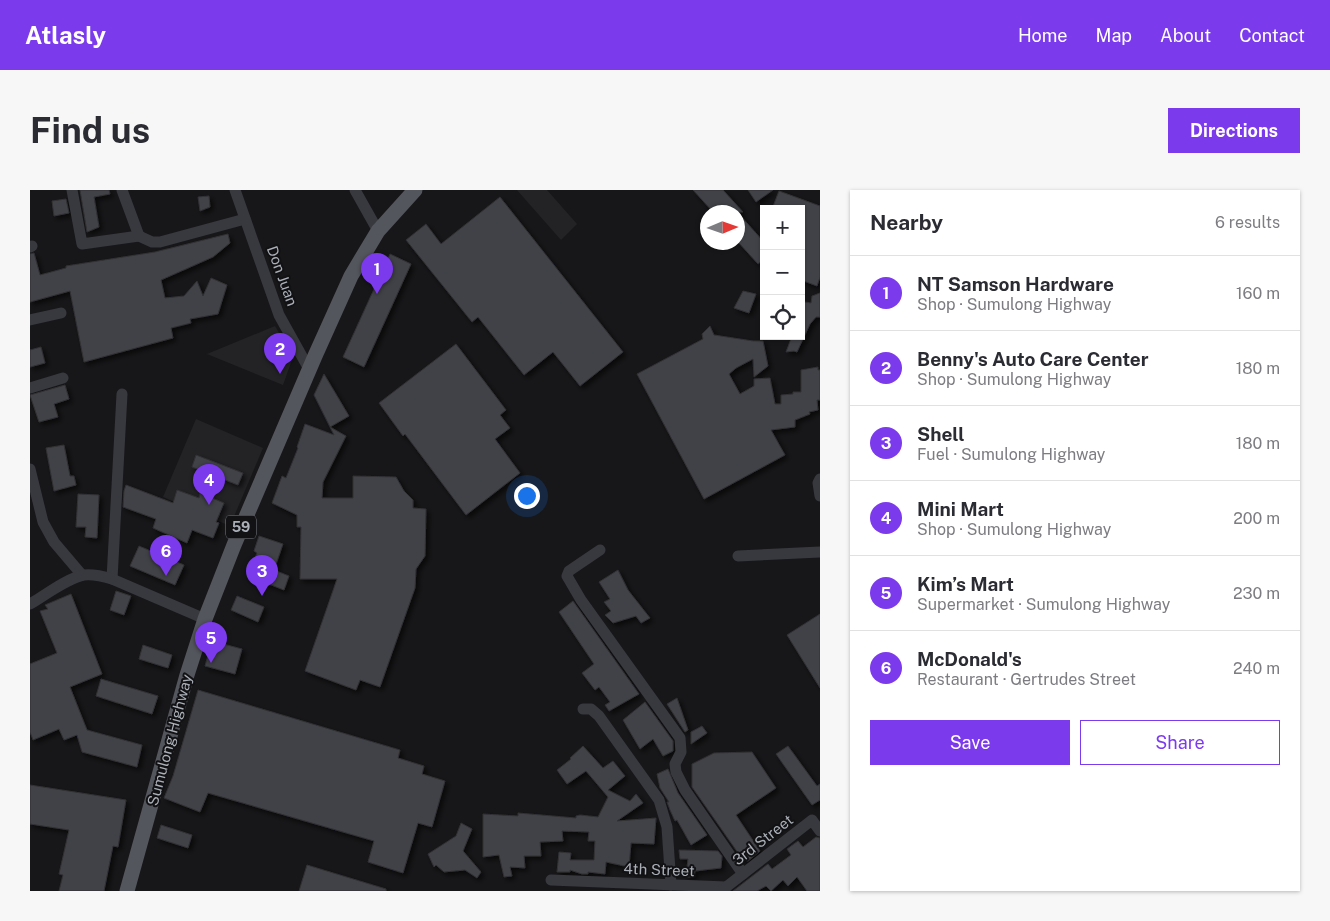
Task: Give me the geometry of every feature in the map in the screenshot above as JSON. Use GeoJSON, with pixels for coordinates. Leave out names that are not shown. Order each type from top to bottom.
{"type":"FeatureCollection","features":[{"type":"Feature","properties":{"kind":"main road","name":"Sumulong Highway"},"geometry":{"type":"LineString","coordinates":[[127,891],[187,675],[234,545],[352,276],[378,231],[415,190]]}},
{"type":"Feature","properties":{"kind":"street"},"geometry":{"type":"LineString","coordinates":[[72,190],[82,244],[140,236],[152,242],[160,242],[245,219]]}},
{"type":"Feature","properties":{"kind":"street"},"geometry":{"type":"LineString","coordinates":[[122,190],[140,236]]}},
{"type":"Feature","properties":{"kind":"street","name":"Don Juan"},"geometry":{"type":"LineString","coordinates":[[235,190],[279,315],[310,369]]}},
{"type":"Feature","properties":{"kind":"street"},"geometry":{"type":"LineString","coordinates":[[354,190],[378,231]]}},
{"type":"Feature","properties":{"kind":"street"},"geometry":{"type":"LineString","coordinates":[[30,320],[61,313]]}},
{"type":"Feature","properties":{"kind":"street"},"geometry":{"type":"LineString","coordinates":[[30,388],[62,378]]}},
{"type":"Feature","properties":{"kind":"street"},"geometry":{"type":"LineString","coordinates":[[112,579],[122,394]]}},
{"type":"Feature","properties":{"kind":"street"},"geometry":{"type":"LineString","coordinates":[[30,469],[43,522],[54,542],[82,575]]}},
{"type":"Feature","properties":{"kind":"street"},"geometry":{"type":"LineString","coordinates":[[820,479],[818,483],[820,496]]}},
{"type":"Feature","properties":{"kind":"street"},"geometry":{"type":"LineString","coordinates":[[600,550],[569,570],[567,576],[581,600],[680,738],[681,752],[675,764],[676,772],[685,790],[743,874]]}},
{"type":"Feature","properties":{"kind":"street"},"geometry":{"type":"LineString","coordinates":[[738,556],[820,552]]}},
{"type":"Feature","properties":{"kind":"street"},"geometry":{"type":"LineString","coordinates":[[30,604],[82,575],[98,575],[112,579],[206,619]]}},
{"type":"Feature","properties":{"kind":"street"},"geometry":{"type":"LineString","coordinates":[[583,709],[591,709],[599,716],[659,800],[667,827],[670,885]]}},
{"type":"Feature","properties":{"kind":"street","name":"3rd Street"},"geometry":{"type":"LineString","coordinates":[[723,889],[812,820],[820,830]]}},
{"type":"Feature","properties":{"kind":"street"},"geometry":{"type":"LineString","coordinates":[[551,880],[603,883]]}},
{"type":"Feature","properties":{"kind":"street","name":"4th Street"},"geometry":{"type":"LineString","coordinates":[[594,891],[603,883],[723,889]]}},
{"type":"Feature","properties":{"kind":"shaded area"},"geometry":{"type":"Polygon","coordinates":[[[517,190],[547,190],[577,224],[561,240],[517,190]]]}},
{"type":"Feature","properties":{"kind":"shaded area"},"geometry":{"type":"Polygon","coordinates":[[[275,326],[293,357],[283,385],[207,354],[275,326]]]}},
{"type":"Feature","properties":{"kind":"shaded area"},"geometry":{"type":"Polygon","coordinates":[[[196,419],[263,448],[230,526],[163,497],[196,419]]]}},
{"type":"Feature","properties":{"kind":"building"},"geometry":{"type":"Polygon","coordinates":[[[80,190],[109,190],[110,194],[94,197],[99,227],[87,232],[80,190]]]}},
{"type":"Feature","properties":{"kind":"building"},"geometry":{"type":"Polygon","coordinates":[[[693,190],[723,190],[737,205],[707,205],[693,190]]]}},
{"type":"Feature","properties":{"kind":"building"},"geometry":{"type":"Polygon","coordinates":[[[748,190],[773,190],[756,202],[748,190]]]}},
{"type":"Feature","properties":{"kind":"building"},"geometry":{"type":"Polygon","coordinates":[[[779,191],[820,206],[820,277],[817,286],[805,282],[805,205],[774,205],[779,191]]]}},
{"type":"Feature","properties":{"kind":"building"},"geometry":{"type":"Polygon","coordinates":[[[209,196],[210,207],[200,211],[198,197],[209,196]]]}},
{"type":"Feature","properties":{"kind":"building"},"geometry":{"type":"Polygon","coordinates":[[[500,197],[623,352],[580,386],[553,352],[524,375],[478,317],[472,322],[406,240],[426,224],[441,244],[500,197]]]}},
{"type":"Feature","properties":{"kind":"building"},"geometry":{"type":"Polygon","coordinates":[[[66,199],[69,213],[54,216],[52,201],[66,199]]]}},
{"type":"Feature","properties":{"kind":"building"},"geometry":{"type":"Polygon","coordinates":[[[745,221],[760,238],[760,262],[758,264],[745,250],[745,221]]]}},
{"type":"Feature","properties":{"kind":"building"},"geometry":{"type":"Polygon","coordinates":[[[228,234],[230,243],[213,257],[161,280],[165,298],[184,296],[197,281],[203,296],[211,278],[227,285],[218,314],[190,319],[191,323],[171,328],[173,338],[84,362],[70,291],[30,302],[30,254],[34,253],[40,275],[66,268],[66,266],[155,252],[228,234]]]}},
{"type":"Feature","properties":{"kind":"building"},"geometry":{"type":"Polygon","coordinates":[[[390,254],[411,264],[364,367],[343,357],[390,254]]]}},
{"type":"Feature","properties":{"kind":"building"},"geometry":{"type":"Polygon","coordinates":[[[743,291],[756,294],[749,313],[734,308],[743,291]]]}},
{"type":"Feature","properties":{"kind":"building"},"geometry":{"type":"Polygon","coordinates":[[[820,293],[820,317],[816,317],[810,324],[805,335],[805,302],[811,303],[812,296],[820,293]]]}},
{"type":"Feature","properties":{"kind":"building"},"geometry":{"type":"Polygon","coordinates":[[[710,326],[714,335],[763,341],[768,366],[754,377],[753,359],[729,374],[740,394],[754,386],[754,379],[770,378],[775,404],[781,404],[781,395],[801,392],[801,370],[818,367],[818,370],[820,370],[820,400],[817,400],[818,410],[809,412],[810,414],[795,420],[795,427],[771,430],[785,455],[704,499],[637,374],[703,339],[702,334],[710,326]]]}},
{"type":"Feature","properties":{"kind":"building"},"geometry":{"type":"Polygon","coordinates":[[[790,340],[803,340],[797,352],[786,352],[790,340]]]}},
{"type":"Feature","properties":{"kind":"building"},"geometry":{"type":"Polygon","coordinates":[[[456,344],[506,410],[500,415],[510,428],[495,439],[520,473],[466,515],[405,434],[403,436],[379,403],[456,344]]]}},
{"type":"Feature","properties":{"kind":"building"},"geometry":{"type":"Polygon","coordinates":[[[41,347],[45,363],[30,367],[30,350],[41,347]]]}},
{"type":"Feature","properties":{"kind":"building"},"geometry":{"type":"Polygon","coordinates":[[[324,374],[349,416],[330,427],[314,395],[324,374]]]}},
{"type":"Feature","properties":{"kind":"building"},"geometry":{"type":"Polygon","coordinates":[[[65,385],[69,399],[54,404],[58,417],[39,422],[30,395],[65,385]]]}},
{"type":"Feature","properties":{"kind":"building"},"geometry":{"type":"Polygon","coordinates":[[[305,424],[334,435],[330,427],[346,436],[323,482],[322,498],[353,498],[353,476],[396,477],[404,491],[413,500],[413,508],[426,509],[425,556],[416,569],[415,588],[380,687],[360,680],[356,690],[305,671],[337,579],[300,579],[301,527],[297,527],[297,515],[272,503],[282,476],[286,478],[305,424]]]}},
{"type":"Feature","properties":{"kind":"building"},"geometry":{"type":"Polygon","coordinates":[[[64,445],[70,476],[74,476],[76,485],[54,491],[46,448],[64,445]]]}},
{"type":"Feature","properties":{"kind":"building"},"geometry":{"type":"Polygon","coordinates":[[[196,455],[243,473],[238,485],[192,467],[196,455]]]}},
{"type":"Feature","properties":{"kind":"building"},"geometry":{"type":"Polygon","coordinates":[[[126,485],[173,503],[177,490],[199,498],[200,493],[224,503],[216,522],[219,523],[213,538],[192,530],[187,543],[153,528],[156,519],[123,507],[126,485]]]}},
{"type":"Feature","properties":{"kind":"building"},"geometry":{"type":"Polygon","coordinates":[[[78,494],[99,495],[97,538],[85,537],[86,527],[76,527],[78,494]]]}},
{"type":"Feature","properties":{"kind":"building"},"geometry":{"type":"Polygon","coordinates":[[[259,536],[283,544],[274,570],[289,576],[284,590],[248,576],[257,553],[254,551],[259,536]]]}},
{"type":"Feature","properties":{"kind":"building"},"geometry":{"type":"Polygon","coordinates":[[[139,546],[184,565],[175,585],[130,566],[139,546]]]}},
{"type":"Feature","properties":{"kind":"building"},"geometry":{"type":"Polygon","coordinates":[[[618,570],[628,590],[650,618],[641,623],[636,616],[613,623],[605,615],[611,611],[604,602],[610,599],[599,582],[618,570]]]}},
{"type":"Feature","properties":{"kind":"building"},"geometry":{"type":"Polygon","coordinates":[[[116,591],[131,596],[124,615],[110,610],[116,591]]]}},
{"type":"Feature","properties":{"kind":"building"},"geometry":{"type":"Polygon","coordinates":[[[71,594],[102,674],[70,687],[87,730],[142,745],[137,767],[82,752],[77,735],[64,740],[59,729],[33,740],[30,732],[30,664],[57,653],[40,611],[48,609],[45,605],[71,594]]]}},
{"type":"Feature","properties":{"kind":"building"},"geometry":{"type":"Polygon","coordinates":[[[237,596],[264,607],[258,622],[231,610],[237,596]]]}},
{"type":"Feature","properties":{"kind":"building"},"geometry":{"type":"Polygon","coordinates":[[[573,601],[639,694],[609,711],[605,705],[610,702],[599,687],[595,690],[582,673],[594,664],[559,612],[573,601]]]}},
{"type":"Feature","properties":{"kind":"building"},"geometry":{"type":"Polygon","coordinates":[[[820,614],[820,688],[787,635],[820,614]]]}},
{"type":"Feature","properties":{"kind":"building"},"geometry":{"type":"Polygon","coordinates":[[[212,641],[242,649],[235,674],[205,666],[212,641]]]}},
{"type":"Feature","properties":{"kind":"building"},"geometry":{"type":"Polygon","coordinates":[[[143,645],[172,655],[168,668],[139,659],[143,645]]]}},
{"type":"Feature","properties":{"kind":"building"},"geometry":{"type":"Polygon","coordinates":[[[101,679],[158,696],[152,714],[96,696],[101,679]]]}},
{"type":"Feature","properties":{"kind":"building"},"geometry":{"type":"Polygon","coordinates":[[[198,690],[400,750],[398,758],[424,766],[422,774],[445,781],[432,827],[418,823],[403,873],[368,862],[374,841],[208,793],[200,812],[164,798],[173,776],[198,690]]]}},
{"type":"Feature","properties":{"kind":"building"},"geometry":{"type":"Polygon","coordinates":[[[677,698],[688,730],[685,732],[667,704],[677,698]]]}},
{"type":"Feature","properties":{"kind":"building"},"geometry":{"type":"Polygon","coordinates":[[[645,702],[673,741],[673,751],[663,756],[653,739],[640,749],[623,720],[645,702]]]}},
{"type":"Feature","properties":{"kind":"building"},"geometry":{"type":"Polygon","coordinates":[[[702,726],[707,733],[691,744],[691,732],[702,726]]]}},
{"type":"Feature","properties":{"kind":"building"},"geometry":{"type":"Polygon","coordinates":[[[583,746],[603,768],[613,761],[625,776],[608,790],[630,801],[636,794],[643,803],[617,821],[656,818],[654,844],[631,843],[629,867],[606,862],[605,874],[588,872],[588,874],[582,874],[570,870],[570,872],[557,872],[559,852],[571,853],[570,860],[594,860],[595,841],[588,841],[589,832],[562,831],[563,841],[540,842],[541,856],[524,856],[525,868],[510,867],[512,876],[504,877],[499,855],[483,857],[483,814],[518,816],[518,813],[576,818],[576,816],[580,815],[598,817],[608,797],[586,771],[567,784],[557,770],[583,746]]]}},
{"type":"Feature","properties":{"kind":"building"},"geometry":{"type":"Polygon","coordinates":[[[788,746],[817,786],[820,784],[820,800],[812,805],[776,754],[788,746]]]}},
{"type":"Feature","properties":{"kind":"building"},"geometry":{"type":"Polygon","coordinates":[[[752,752],[776,788],[736,815],[760,851],[748,861],[743,860],[692,787],[692,764],[714,753],[752,752]]]}},
{"type":"Feature","properties":{"kind":"building"},"geometry":{"type":"Polygon","coordinates":[[[668,769],[678,793],[707,835],[691,845],[677,820],[675,821],[667,802],[669,802],[660,788],[657,774],[668,769]]]}},
{"type":"Feature","properties":{"kind":"building"},"geometry":{"type":"Polygon","coordinates":[[[30,785],[126,800],[118,847],[113,846],[104,891],[59,891],[63,875],[59,874],[69,830],[30,824],[30,785]]]}},
{"type":"Feature","properties":{"kind":"building"},"geometry":{"type":"Polygon","coordinates":[[[461,823],[472,829],[463,851],[481,872],[477,878],[465,870],[444,872],[436,865],[434,867],[428,854],[456,836],[461,823]]]}},
{"type":"Feature","properties":{"kind":"building"},"geometry":{"type":"Polygon","coordinates":[[[161,825],[192,835],[188,848],[157,838],[161,825]]]}},
{"type":"Feature","properties":{"kind":"building"},"geometry":{"type":"Polygon","coordinates":[[[816,837],[820,838],[820,891],[807,891],[797,877],[788,886],[783,880],[771,891],[766,886],[757,891],[733,891],[768,864],[772,869],[791,855],[787,849],[798,841],[803,847],[816,837]]]}},
{"type":"Feature","properties":{"kind":"building"},"geometry":{"type":"Polygon","coordinates":[[[679,850],[718,851],[722,856],[721,868],[695,871],[694,877],[686,877],[688,859],[680,859],[679,850]]]}},
{"type":"Feature","properties":{"kind":"building"},"geometry":{"type":"Polygon","coordinates":[[[307,865],[386,889],[386,891],[299,891],[307,865]]]}},
{"type":"Feature","properties":{"kind":"place","name":"NT Samson Hardware"},"geometry":{"type":"Point","coordinates":[377,294]}},
{"type":"Feature","properties":{"kind":"place","name":"Benny's Auto Care Center"},"geometry":{"type":"Point","coordinates":[280,374]}},
{"type":"Feature","properties":{"kind":"place","name":"Mini Mart"},"geometry":{"type":"Point","coordinates":[209,505]}},
{"type":"Feature","properties":{"kind":"place","name":"McDonald's"},"geometry":{"type":"Point","coordinates":[166,576]}},
{"type":"Feature","properties":{"kind":"place","name":"Shell"},"geometry":{"type":"Point","coordinates":[262,596]}},
{"type":"Feature","properties":{"kind":"place","name":"Kim’s Mart"},"geometry":{"type":"Point","coordinates":[211,663]}}]}
